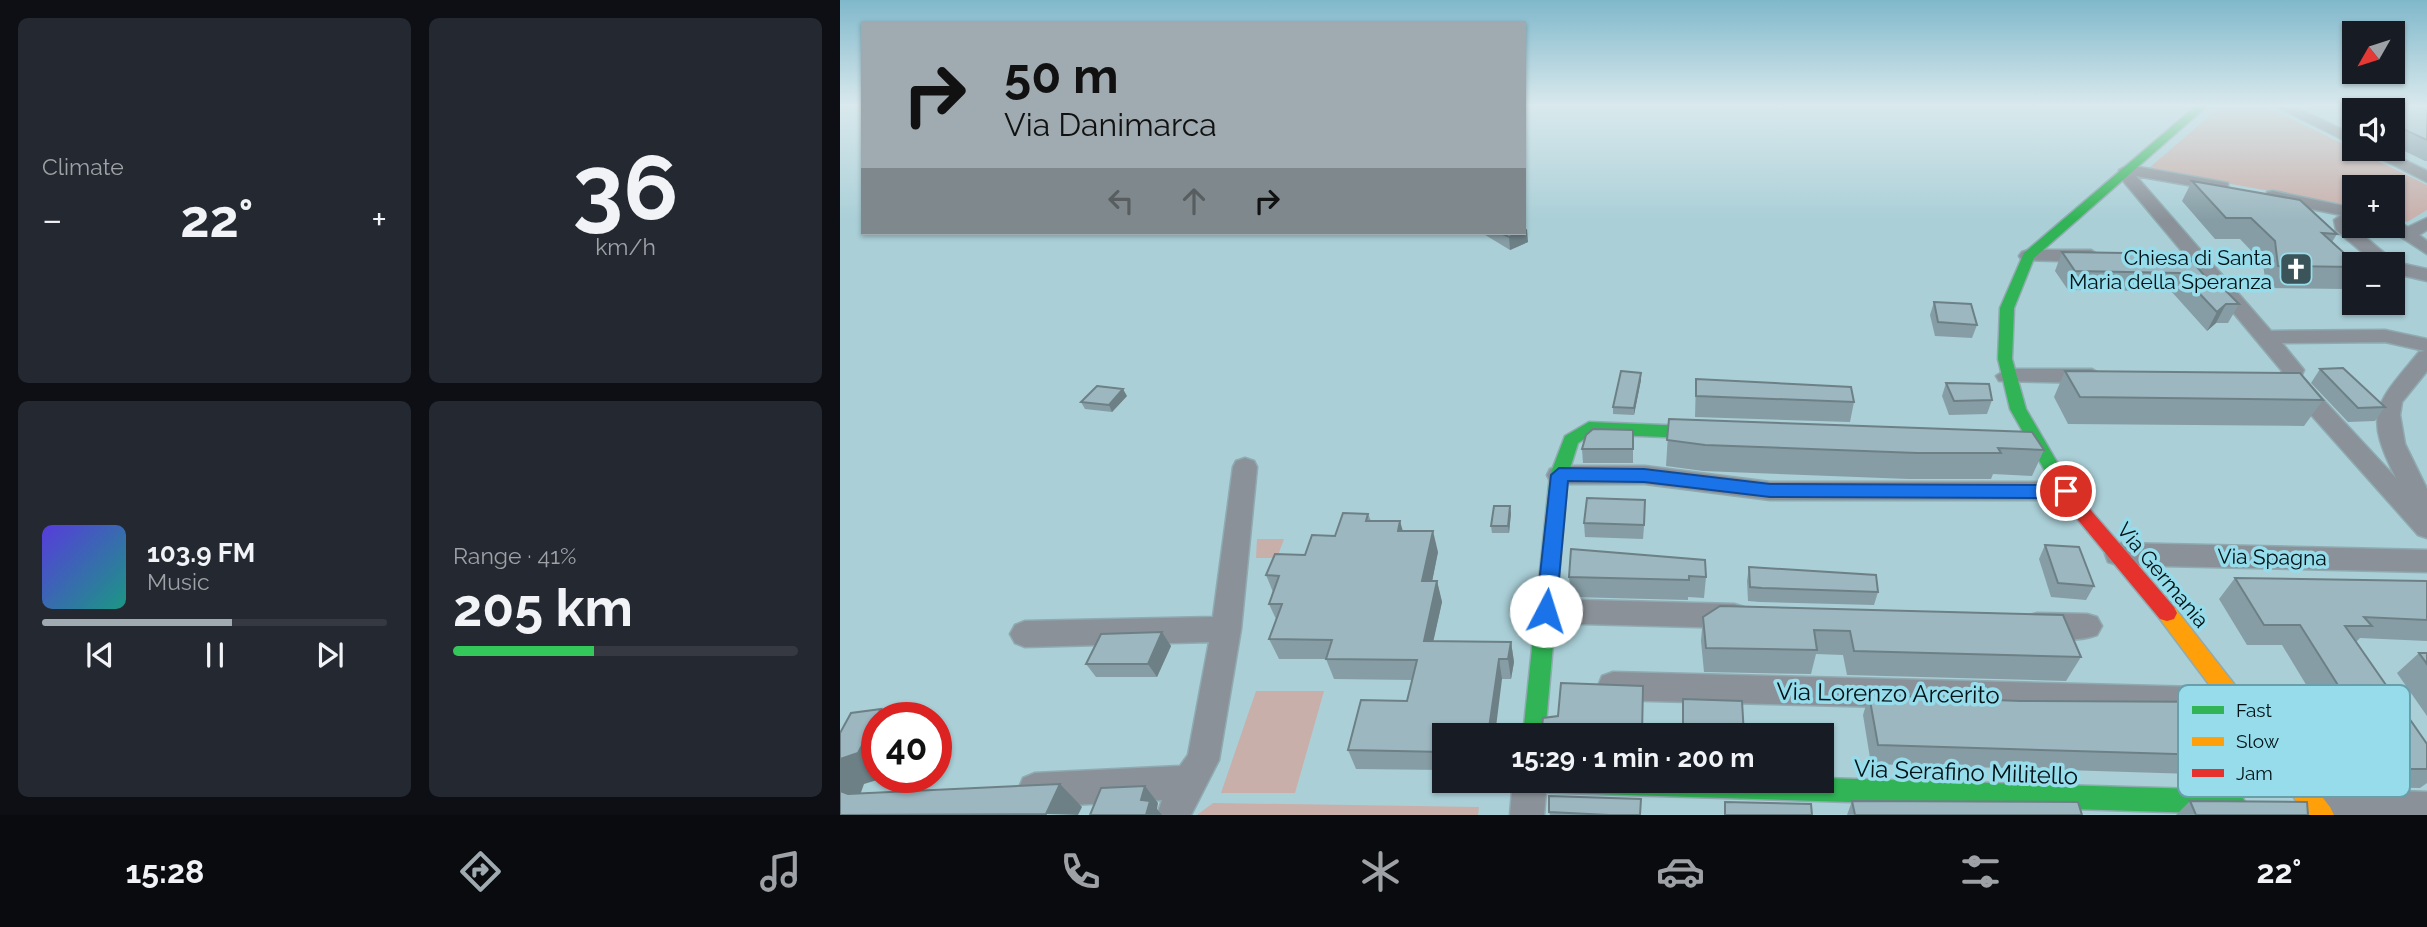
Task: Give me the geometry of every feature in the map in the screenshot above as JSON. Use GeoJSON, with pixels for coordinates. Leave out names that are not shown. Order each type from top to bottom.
{"type":"FeatureCollection","features":[{"type":"Feature","properties":{"kind":"street","name":"Via Germania"},"geometry":{"type":"LineString","coordinates":[[2160,144],[2028,256],[2014,284],[2005,316],[2003,349],[2007,376],[2028,443],[2181,629],[2223,685]]}},
{"type":"Feature","properties":{"kind":"street"},"geometry":{"type":"LineString","coordinates":[[2394,161],[2427,177]]}},
{"type":"Feature","properties":{"kind":"street"},"geometry":{"type":"LineString","coordinates":[[2128,173],[2342,215]]}},
{"type":"Feature","properties":{"kind":"street"},"geometry":{"type":"LineString","coordinates":[[2128,173],[2293,370],[2290,377]]}},
{"type":"Feature","properties":{"kind":"street"},"geometry":{"type":"LineString","coordinates":[[2408,234],[2427,223]]}},
{"type":"Feature","properties":{"kind":"street"},"geometry":{"type":"LineString","coordinates":[[2405,232],[2427,249]]}},
{"type":"Feature","properties":{"kind":"street"},"geometry":{"type":"LineString","coordinates":[[2354,238],[2372,252]]}},
{"type":"Feature","properties":{"kind":"street"},"geometry":{"type":"LineString","coordinates":[[2028,256],[2114,256]]}},
{"type":"Feature","properties":{"kind":"street"},"geometry":{"type":"LineString","coordinates":[[2169,257],[2196,257]]}},
{"type":"Feature","properties":{"kind":"street"},"geometry":{"type":"LineString","coordinates":[[2405,270],[2427,275]]}},
{"type":"Feature","properties":{"kind":"street"},"geometry":{"type":"LineString","coordinates":[[2266,337],[2385,336],[2427,345]]}},
{"type":"Feature","properties":{"kind":"street"},"geometry":{"type":"LineString","coordinates":[[2427,357],[2391,401],[2388,410],[2391,432],[2399,454],[2427,512]]}},
{"type":"Feature","properties":{"kind":"street"},"geometry":{"type":"LineString","coordinates":[[2007,376],[2115,377]]}},
{"type":"Feature","properties":{"kind":"street"},"geometry":{"type":"LineString","coordinates":[[2263,377],[2290,377],[2427,528]]}},
{"type":"Feature","properties":{"kind":"street"},"geometry":{"type":"LineString","coordinates":[[1541,723],[1563,684],[1546,611],[1559,475],[1569,439],[1576,432],[1589,428],[1733,434]]}},
{"type":"Feature","properties":{"kind":"street"},"geometry":{"type":"LineString","coordinates":[[1174,815],[1179,799],[1203,760],[1226,629],[1245,467]]}},
{"type":"Feature","properties":{"kind":"street"},"geometry":{"type":"LineString","coordinates":[[1559,475],[1644,475],[1770,491],[2066,491]]}},
{"type":"Feature","properties":{"kind":"street","name":"Via Spagna"},"geometry":{"type":"LineString","coordinates":[[2118,554],[2427,561]]}},
{"type":"Feature","properties":{"kind":"street"},"geometry":{"type":"LineString","coordinates":[[1546,611],[1768,617]]}},
{"type":"Feature","properties":{"kind":"street"},"geometry":{"type":"LineString","coordinates":[[2004,624],[2087,626]]}},
{"type":"Feature","properties":{"kind":"street"},"geometry":{"type":"LineString","coordinates":[[1025,634],[1226,629]]}},
{"type":"Feature","properties":{"kind":"street","name":"Via Lorenzo Arcerito"},"geometry":{"type":"LineString","coordinates":[[1563,684],[2178,700]]}},
{"type":"Feature","properties":{"kind":"street"},"geometry":{"type":"LineString","coordinates":[[1000,791],[1189,782]]}},
{"type":"Feature","properties":{"kind":"street","name":"Via Serafino Militello"},"geometry":{"type":"LineString","coordinates":[[1834,790],[2247,803]]}},
{"type":"Feature","properties":{"kind":"street"},"geometry":{"type":"LineString","coordinates":[[1527,815],[1529,793]]}},
{"type":"Feature","properties":{"kind":"street"},"geometry":{"type":"LineString","coordinates":[[2309,808],[2427,809]]}},
{"type":"Feature","properties":{"kind":"shaded area"},"geometry":{"type":"Polygon","coordinates":[[[2177,144],[2342,144],[2342,161],[2378,161],[2427,185],[2427,210],[2407,222],[2405,175],[2342,175],[2342,204],[2148,169],[2177,144]]]}},
{"type":"Feature","properties":{"kind":"shaded area"},"geometry":{"type":"Polygon","coordinates":[[[1257,539],[1284,539],[1277,558],[1256,558],[1257,539]]]}},
{"type":"Feature","properties":{"kind":"shaded area"},"geometry":{"type":"Polygon","coordinates":[[[1256,691],[1324,691],[1295,793],[1221,793],[1256,691]]]}},
{"type":"Feature","properties":{"kind":"shaded area"},"geometry":{"type":"Polygon","coordinates":[[[1213,803],[1479,807],[1478,815],[1197,815],[1213,803]]]}},
{"type":"Feature","properties":{"kind":"building"},"geometry":{"type":"Polygon","coordinates":[[[2192,181],[2300,200],[2337,234],[2322,233],[2343,252],[2342,267],[2278,266],[2275,241],[2251,218],[2226,218],[2192,181]]]}},
{"type":"Feature","properties":{"kind":"building"},"geometry":{"type":"Polygon","coordinates":[[[2062,252],[2186,254],[2215,288],[2223,288],[2239,304],[2226,304],[2217,312],[2180,273],[2075,271],[2062,252]]]}},
{"type":"Feature","properties":{"kind":"building"},"geometry":{"type":"Polygon","coordinates":[[[1934,302],[1971,304],[1977,325],[1938,322],[1934,302]]]}},
{"type":"Feature","properties":{"kind":"building"},"geometry":{"type":"Polygon","coordinates":[[[2343,368],[2385,407],[2358,408],[2320,369],[2343,368]]]}},
{"type":"Feature","properties":{"kind":"building"},"geometry":{"type":"Polygon","coordinates":[[[1621,371],[1641,373],[1634,408],[1613,407],[1621,371]]]}},
{"type":"Feature","properties":{"kind":"building"},"geometry":{"type":"Polygon","coordinates":[[[2065,371],[2300,373],[2323,400],[2080,397],[2065,371]]]}},
{"type":"Feature","properties":{"kind":"building"},"geometry":{"type":"Polygon","coordinates":[[[1696,379],[1851,387],[1854,402],[1696,396],[1696,379]]]}},
{"type":"Feature","properties":{"kind":"building"},"geometry":{"type":"Polygon","coordinates":[[[1946,383],[1989,384],[1992,400],[1954,401],[1946,383]]]}},
{"type":"Feature","properties":{"kind":"building"},"geometry":{"type":"Polygon","coordinates":[[[1097,386],[1123,389],[1109,405],[1081,402],[1097,386]]]}},
{"type":"Feature","properties":{"kind":"building"},"geometry":{"type":"Polygon","coordinates":[[[1669,419],[2032,432],[2044,450],[1998,448],[2001,453],[1917,453],[1705,445],[1667,440],[1669,419]]]}},
{"type":"Feature","properties":{"kind":"building"},"geometry":{"type":"Polygon","coordinates":[[[1593,429],[1633,430],[1633,449],[1582,449],[1586,435],[1593,429]]]}},
{"type":"Feature","properties":{"kind":"building"},"geometry":{"type":"Polygon","coordinates":[[[1587,498],[1645,500],[1644,525],[1584,523],[1587,498]]]}},
{"type":"Feature","properties":{"kind":"building"},"geometry":{"type":"Polygon","coordinates":[[[1494,506],[1510,506],[1508,526],[1491,526],[1494,506]]]}},
{"type":"Feature","properties":{"kind":"building"},"geometry":{"type":"Polygon","coordinates":[[[1343,513],[1368,514],[1366,521],[1400,521],[1398,531],[1433,531],[1422,581],[1437,581],[1424,641],[1511,642],[1508,659],[1499,659],[1490,723],[1432,723],[1432,752],[1348,750],[1361,700],[1407,701],[1417,660],[1326,659],[1332,640],[1269,639],[1282,604],[1269,604],[1279,576],[1266,575],[1275,554],[1305,555],[1312,535],[1335,536],[1343,513]]]}},
{"type":"Feature","properties":{"kind":"building"},"geometry":{"type":"Polygon","coordinates":[[[2045,545],[2079,547],[2094,586],[2058,583],[2045,545]]]}},
{"type":"Feature","properties":{"kind":"building"},"geometry":{"type":"Polygon","coordinates":[[[1571,549],[1705,560],[1706,577],[1689,576],[1689,580],[1569,577],[1571,549]]]}},
{"type":"Feature","properties":{"kind":"building"},"geometry":{"type":"Polygon","coordinates":[[[1749,567],[1876,575],[1878,592],[1750,587],[1749,567]]]}},
{"type":"Feature","properties":{"kind":"building"},"geometry":{"type":"Polygon","coordinates":[[[2235,578],[2427,581],[2427,620],[2364,617],[2372,626],[2345,626],[2386,685],[2338,685],[2300,625],[2264,625],[2235,578]]]}},
{"type":"Feature","properties":{"kind":"building"},"geometry":{"type":"Polygon","coordinates":[[[1720,606],[2063,615],[2081,657],[1854,651],[1850,631],[1814,630],[1817,650],[1706,648],[1703,617],[1720,606]]]}},
{"type":"Feature","properties":{"kind":"building"},"geometry":{"type":"Polygon","coordinates":[[[1162,632],[1148,664],[1086,664],[1101,634],[1162,632]]]}},
{"type":"Feature","properties":{"kind":"building"},"geometry":{"type":"Polygon","coordinates":[[[2419,653],[2427,653],[2427,664],[2419,653]]]}},
{"type":"Feature","properties":{"kind":"building"},"geometry":{"type":"Polygon","coordinates":[[[1561,683],[1643,686],[1642,723],[1542,723],[1543,718],[1558,716],[1561,683]]]}},
{"type":"Feature","properties":{"kind":"building"},"geometry":{"type":"Polygon","coordinates":[[[1869,695],[2020,701],[2178,702],[2178,754],[1878,745],[1869,695]]]}},
{"type":"Feature","properties":{"kind":"building"},"geometry":{"type":"Polygon","coordinates":[[[1683,699],[1742,701],[1743,723],[1683,723],[1683,699]]]}},
{"type":"Feature","properties":{"kind":"building"},"geometry":{"type":"Polygon","coordinates":[[[861,712],[861,747],[858,753],[840,759],[840,733],[851,713],[861,712]]]}},
{"type":"Feature","properties":{"kind":"building"},"geometry":{"type":"Polygon","coordinates":[[[2410,720],[2427,744],[2427,769],[2410,769],[2410,720]]]}},
{"type":"Feature","properties":{"kind":"building"},"geometry":{"type":"Polygon","coordinates":[[[1060,784],[1046,814],[840,815],[840,791],[848,794],[952,793],[952,789],[1060,784]]]}},
{"type":"Feature","properties":{"kind":"building"},"geometry":{"type":"Polygon","coordinates":[[[1145,786],[1141,800],[1150,801],[1146,815],[1090,815],[1101,788],[1145,786]]]}},
{"type":"Feature","properties":{"kind":"building"},"geometry":{"type":"Polygon","coordinates":[[[1549,796],[1641,799],[1640,815],[1549,812],[1549,796]]]}},
{"type":"Feature","properties":{"kind":"building"},"geometry":{"type":"Polygon","coordinates":[[[1852,801],[2078,802],[2082,815],[1855,815],[1852,801]]]}},
{"type":"Feature","properties":{"kind":"building"},"geometry":{"type":"Polygon","coordinates":[[[2190,801],[2307,802],[2308,815],[2196,815],[2190,801]]]}},
{"type":"Feature","properties":{"kind":"building"},"geometry":{"type":"Polygon","coordinates":[[[1725,802],[1811,804],[1812,815],[1725,815],[1725,802]]]}},
{"type":"Feature","properties":{"kind":"traffic: fast"},"geometry":{"type":"LineString","coordinates":[[2055,474],[2018,409],[2005,359],[2007,308],[2028,256],[2158,144]]}},
{"type":"Feature","properties":{"kind":"traffic: fast"},"geometry":{"type":"LineString","coordinates":[[1535,723],[1559,475],[1571,440],[1589,428],[1712,433]]}},
{"type":"Feature","properties":{"kind":"traffic: fast"},"geometry":{"type":"LineString","coordinates":[[1834,790],[2233,802]]}},
{"type":"Feature","properties":{"kind":"traffic: slow"},"geometry":{"type":"LineString","coordinates":[[2167,613],[2222,685]]}},
{"type":"Feature","properties":{"kind":"traffic: slow"},"geometry":{"type":"LineString","coordinates":[[2308,797],[2322,815]]}},
{"type":"Feature","properties":{"kind":"traffic: jam"},"geometry":{"type":"LineString","coordinates":[[2055,474],[2075,504],[2167,613]]}},
{"type":"Feature","properties":{"kind":"place","name":"Chiesa di Santa Maria della Speranza"},"geometry":{"type":"Point","coordinates":[2296,269]}},
{"type":"Feature","properties":{"kind":"route"},"geometry":{"type":"LineString","coordinates":[[1546,611],[1559,475],[1644,475],[1770,491],[2066,491]]}}]}
